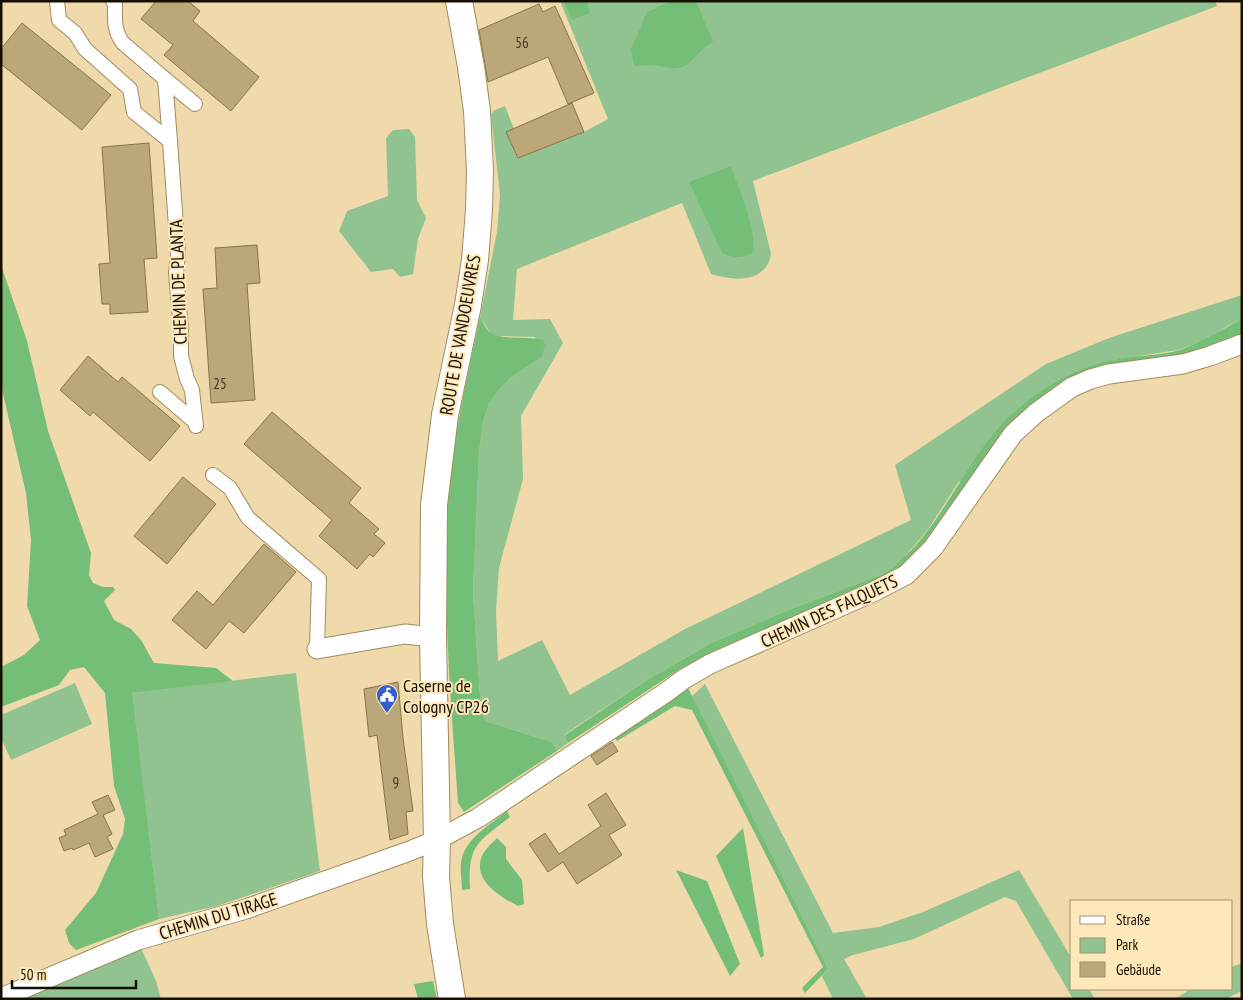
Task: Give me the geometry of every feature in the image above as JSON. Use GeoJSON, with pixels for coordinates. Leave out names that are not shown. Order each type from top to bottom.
{"type":"FeatureCollection","features":[{"type":"Feature","properties":{"kind":"main road","name":"ROUTE DE VANDOEUVRES"},"geometry":{"type":"LineString","coordinates":[[437,840],[433,637],[434,505],[446,410],[471,284],[480,198],[477,111],[459,1]]}},
{"type":"Feature","properties":{"kind":"main road"},"geometry":{"type":"LineString","coordinates":[[437,840],[436,876],[440,924],[452,999]]}},
{"type":"Feature","properties":{"kind":"main road"},"geometry":{"type":"LineString","coordinates":[[437,840],[448,875],[459,967],[465,999]]}},
{"type":"Feature","properties":{"kind":"street"},"geometry":{"type":"LineString","coordinates":[[58,1],[59,20],[75,33],[85,49],[130,89],[134,112],[170,141]]}},
{"type":"Feature","properties":{"kind":"street"},"geometry":{"type":"LineString","coordinates":[[115,2],[115,24],[118,36],[123,43],[195,104]]}},
{"type":"Feature","properties":{"kind":"street","name":"CHEMIN DE PLANTA"},"geometry":{"type":"LineString","coordinates":[[160,392],[195,423],[192,390],[181,356],[181,330],[176,274],[178,255],[165,79]]}},
{"type":"Feature","properties":{"kind":"street","name":"CHEMIN DES FALQUETS"},"geometry":{"type":"LineString","coordinates":[[437,840],[478,818],[684,679],[710,664],[893,584],[906,575],[933,548],[1013,434],[1036,413],[1072,387],[1109,374],[1183,364],[1242,344]]}},
{"type":"Feature","properties":{"kind":"street"},"geometry":{"type":"LineString","coordinates":[[213,475],[230,488],[248,518],[319,579],[317,648],[405,634],[433,637]]}},
{"type":"Feature","properties":{"kind":"street","name":"CHEMIN DU TIRAGE"},"geometry":{"type":"LineString","coordinates":[[1,998],[138,940],[246,908],[437,840]]}},
{"type":"Feature","properties":{"kind":"green space"},"geometry":{"type":"Polygon","coordinates":[[[560,1],[1215,1],[1217,6],[753,181],[771,254],[768,264],[763,271],[756,275],[738,279],[711,274],[682,203],[517,269],[513,320],[550,319],[563,343],[521,416],[523,479],[499,568],[496,611],[498,661],[542,640],[570,695],[685,629],[911,520],[895,465],[1046,364],[1109,338],[1242,295],[1242,320],[1226,327],[1200,343],[1178,350],[1113,360],[958,483],[929,528],[903,559],[883,574],[791,609],[713,642],[647,680],[565,734],[568,743],[557,751],[552,742],[485,721],[480,696],[473,592],[479,453],[483,421],[489,404],[498,391],[510,378],[542,357],[535,337],[498,336],[491,334],[480,317],[497,232],[500,195],[491,115],[493,111],[505,106],[514,129],[507,132],[518,158],[584,132],[608,119],[560,1]]]}},
{"type":"Feature","properties":{"kind":"green space"},"geometry":{"type":"Polygon","coordinates":[[[564,1],[587,1],[590,13],[571,20],[564,1]]]}},
{"type":"Feature","properties":{"kind":"green space"},"geometry":{"type":"Polygon","coordinates":[[[672,1],[696,1],[713,42],[685,66],[672,68],[654,65],[634,66],[631,49],[647,12],[672,1]]]}},
{"type":"Feature","properties":{"kind":"green space"},"geometry":{"type":"Polygon","coordinates":[[[409,129],[415,137],[417,200],[426,218],[418,239],[413,274],[400,277],[393,269],[371,272],[339,231],[347,211],[388,196],[386,138],[393,130],[409,129]]]}},
{"type":"Feature","properties":{"kind":"green space"},"geometry":{"type":"Polygon","coordinates":[[[731,166],[752,233],[752,253],[740,257],[722,253],[689,182],[731,166]]]}},
{"type":"Feature","properties":{"kind":"green space"},"geometry":{"type":"Polygon","coordinates":[[[1,265],[27,341],[48,431],[91,553],[89,575],[93,583],[103,587],[113,587],[115,590],[104,601],[114,620],[131,629],[141,640],[154,663],[216,668],[233,681],[132,693],[159,919],[76,950],[69,943],[65,930],[96,893],[123,834],[125,819],[114,786],[105,693],[84,667],[70,670],[59,685],[1,707],[1,667],[24,655],[40,640],[27,606],[31,540],[26,493],[1,385],[1,265]]]}},
{"type":"Feature","properties":{"kind":"green space"},"geometry":{"type":"Polygon","coordinates":[[[480,317],[488,330],[495,335],[543,340],[545,344],[542,357],[510,378],[498,391],[489,404],[483,421],[479,453],[473,592],[480,696],[485,721],[552,742],[557,751],[464,812],[458,803],[450,691],[446,541],[453,456],[480,317]]]}},
{"type":"Feature","properties":{"kind":"green space"},"geometry":{"type":"Polygon","coordinates":[[[1242,320],[1242,336],[1193,353],[1066,381],[915,558],[877,583],[705,656],[680,669],[568,743],[565,735],[647,680],[713,642],[791,609],[883,574],[903,558],[920,540],[936,519],[978,454],[994,434],[1011,415],[1046,388],[1071,374],[1099,364],[1121,358],[1180,350],[1196,344],[1242,320]]]}},
{"type":"Feature","properties":{"kind":"green space"},"geometry":{"type":"Polygon","coordinates":[[[296,673],[320,871],[217,906],[159,919],[131,693],[296,673]]]}},
{"type":"Feature","properties":{"kind":"green space"},"geometry":{"type":"Polygon","coordinates":[[[75,683],[92,724],[11,760],[1,738],[1,715],[75,683]]]}},
{"type":"Feature","properties":{"kind":"green space"},"geometry":{"type":"Polygon","coordinates":[[[705,684],[833,933],[879,927],[923,912],[1019,870],[1070,956],[1070,990],[1090,990],[1095,999],[1073,999],[1016,901],[1005,897],[914,939],[844,959],[867,999],[833,999],[822,976],[828,969],[691,697],[705,684]]]}},
{"type":"Feature","properties":{"kind":"green space"},"geometry":{"type":"Polygon","coordinates":[[[688,688],[828,969],[805,993],[802,988],[823,967],[692,710],[675,706],[617,741],[614,737],[688,688]]]}},
{"type":"Feature","properties":{"kind":"green space"},"geometry":{"type":"Polygon","coordinates":[[[507,811],[510,817],[482,839],[473,853],[470,889],[462,890],[461,862],[463,853],[479,833],[507,811]]]}},
{"type":"Feature","properties":{"kind":"green space"},"geometry":{"type":"Polygon","coordinates":[[[743,828],[764,955],[761,958],[716,856],[743,828]]]}},
{"type":"Feature","properties":{"kind":"green space"},"geometry":{"type":"Polygon","coordinates":[[[497,838],[506,847],[506,859],[522,880],[524,904],[518,906],[496,893],[484,880],[481,873],[482,856],[497,838]]]}},
{"type":"Feature","properties":{"kind":"green space"},"geometry":{"type":"Polygon","coordinates":[[[676,870],[707,881],[740,964],[730,976],[676,870]]]}},
{"type":"Feature","properties":{"kind":"green space"},"geometry":{"type":"Polygon","coordinates":[[[141,948],[156,981],[161,999],[23,999],[141,948]]]}},
{"type":"Feature","properties":{"kind":"green space"},"geometry":{"type":"Polygon","coordinates":[[[1242,963],[1242,991],[1225,999],[1175,999],[1189,990],[1233,990],[1233,967],[1242,963]]]}},
{"type":"Feature","properties":{"kind":"green space"},"geometry":{"type":"Polygon","coordinates":[[[433,981],[437,999],[418,999],[414,984],[433,981]]]}},
{"type":"Feature","properties":{"kind":"building"},"geometry":{"type":"Polygon","coordinates":[[[156,1],[188,1],[200,11],[193,21],[259,77],[231,111],[164,55],[173,45],[141,19],[156,1]]]}},
{"type":"Feature","properties":{"kind":"building"},"geometry":{"type":"Polygon","coordinates":[[[539,4],[543,12],[555,6],[594,93],[568,104],[548,57],[488,82],[479,30],[539,4]]]}},
{"type":"Feature","properties":{"kind":"building"},"geometry":{"type":"Polygon","coordinates":[[[22,23],[111,95],[82,130],[1,64],[1,49],[22,23]]]}},
{"type":"Feature","properties":{"kind":"building"},"geometry":{"type":"Polygon","coordinates":[[[572,103],[584,132],[518,158],[506,132],[572,103]]]}},
{"type":"Feature","properties":{"kind":"building"},"geometry":{"type":"Polygon","coordinates":[[[149,143],[157,258],[144,259],[148,312],[110,314],[110,304],[102,304],[99,264],[110,263],[102,147],[149,143]]]}},
{"type":"Feature","properties":{"kind":"building"},"geometry":{"type":"Polygon","coordinates":[[[257,245],[260,283],[247,284],[255,400],[211,403],[203,289],[217,288],[215,248],[257,245]]]}},
{"type":"Feature","properties":{"kind":"building"},"geometry":{"type":"Polygon","coordinates":[[[88,356],[118,382],[122,377],[180,426],[150,461],[93,412],[90,416],[60,390],[88,356]]]}},
{"type":"Feature","properties":{"kind":"building"},"geometry":{"type":"Polygon","coordinates":[[[272,412],[361,488],[349,503],[379,529],[374,534],[385,543],[373,557],[370,554],[357,569],[319,536],[332,520],[244,444],[272,412]]]}},
{"type":"Feature","properties":{"kind":"building"},"geometry":{"type":"Polygon","coordinates":[[[183,477],[216,504],[167,564],[134,536],[183,477]]]}},
{"type":"Feature","properties":{"kind":"building"},"geometry":{"type":"Polygon","coordinates":[[[264,544],[296,572],[244,633],[229,621],[206,649],[172,620],[197,591],[213,605],[264,544]]]}},
{"type":"Feature","properties":{"kind":"building"},"geometry":{"type":"Polygon","coordinates":[[[398,682],[403,738],[413,811],[406,812],[408,834],[390,840],[377,735],[369,737],[364,689],[398,682]]]}},
{"type":"Feature","properties":{"kind":"building"},"geometry":{"type":"Polygon","coordinates":[[[612,742],[618,751],[597,765],[591,756],[612,742]]]}},
{"type":"Feature","properties":{"kind":"building"},"geometry":{"type":"Polygon","coordinates":[[[606,793],[626,825],[609,835],[622,855],[577,884],[563,862],[548,872],[529,844],[545,833],[559,854],[601,826],[588,805],[606,793]]]}},
{"type":"Feature","properties":{"kind":"building"},"geometry":{"type":"Polygon","coordinates":[[[108,795],[115,810],[103,815],[112,834],[107,837],[113,849],[95,857],[89,843],[73,850],[72,848],[64,851],[59,838],[66,835],[64,830],[98,814],[92,802],[108,795]]]}},
{"type":"Feature","properties":{"kind":"place","name":"Caserne de Cologny CP26"},"geometry":{"type":"Point","coordinates":[387,714]}}]}
